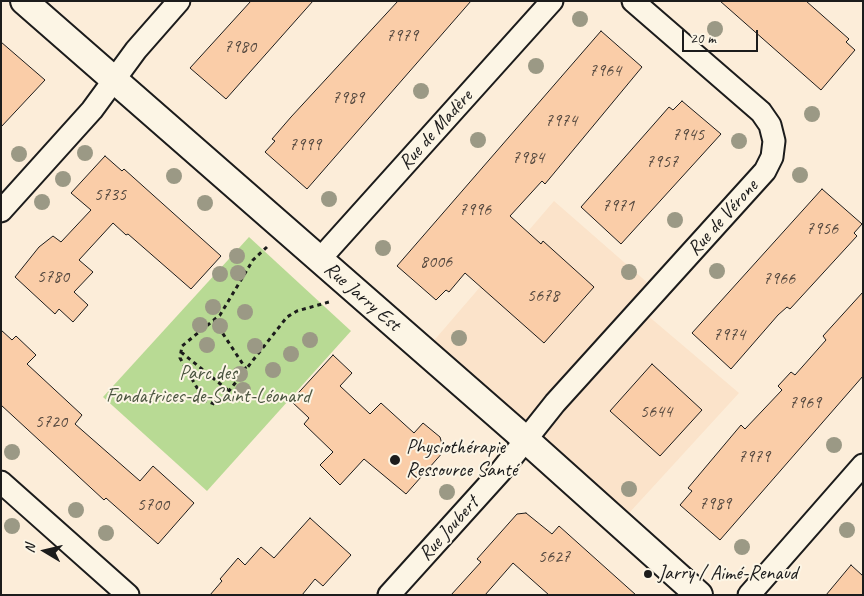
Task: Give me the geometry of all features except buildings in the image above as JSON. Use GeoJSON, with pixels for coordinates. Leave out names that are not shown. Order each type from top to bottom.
{"type":"FeatureCollection","features":[{"type":"Feature","properties":{"kind":"street","name":"Rue Jarry Est"},"geometry":{"type":"LineString","coordinates":[[24,1],[526,439],[699,595]]}},
{"type":"Feature","properties":{"kind":"street"},"geometry":{"type":"LineString","coordinates":[[1,211],[92,110],[136,50],[179,1]]}},
{"type":"Feature","properties":{"kind":"street","name":"Rue de Madère"},"geometry":{"type":"LineString","coordinates":[[320,259],[552,1]]}},
{"type":"Feature","properties":{"kind":"street","name":"Rue de Vérone"},"geometry":{"type":"LineString","coordinates":[[526,439],[765,171],[772,157],[774,141],[770,125],[761,112],[633,1]]}},
{"type":"Feature","properties":{"kind":"street","name":"Rue Joubert"},"geometry":{"type":"LineString","coordinates":[[389,595],[501,471],[526,439]]}},
{"type":"Feature","properties":{"kind":"street"},"geometry":{"type":"LineString","coordinates":[[749,595],[863,465]]}},
{"type":"Feature","properties":{"kind":"street"},"geometry":{"type":"LineString","coordinates":[[1,482],[128,595]]}},
{"type":"Feature","properties":{"kind":"path"},"geometry":{"type":"LineString","coordinates":[[286,229],[253,260],[230,300],[214,320],[182,346],[180,358],[204,400],[217,405],[287,317],[297,311],[359,294]]}},
{"type":"Feature","properties":{"kind":"path"},"geometry":{"type":"LineString","coordinates":[[214,320],[246,369]]}},
{"type":"Feature","properties":{"kind":"path"},"geometry":{"type":"LineString","coordinates":[[181,352],[229,391]]}},
{"type":"Feature","properties":{"kind":"path"},"geometry":{"type":"LineString","coordinates":[[192,378],[204,371]]}},
{"type":"Feature","properties":{"kind":"shaded area"},"geometry":{"type":"Polygon","coordinates":[[[554,201],[657,291],[640,309],[739,393],[619,524],[425,351],[554,201]]]}},
{"type":"Feature","properties":{"kind":"green space","name":"Parc des Fondatrices-de-Saint-Léonard"},"geometry":{"type":"Polygon","coordinates":[[[249,237],[351,331],[207,491],[103,397],[249,237]]]}},
{"type":"Feature","properties":{"kind":"place","name":"Physiothérapie Ressource Santé"},"geometry":{"type":"Point","coordinates":[395,460]}},
{"type":"Feature","properties":{"kind":"place","name":"Jarry / Aimé-Renaud"},"geometry":{"type":"Point","coordinates":[648,574]}}]}
